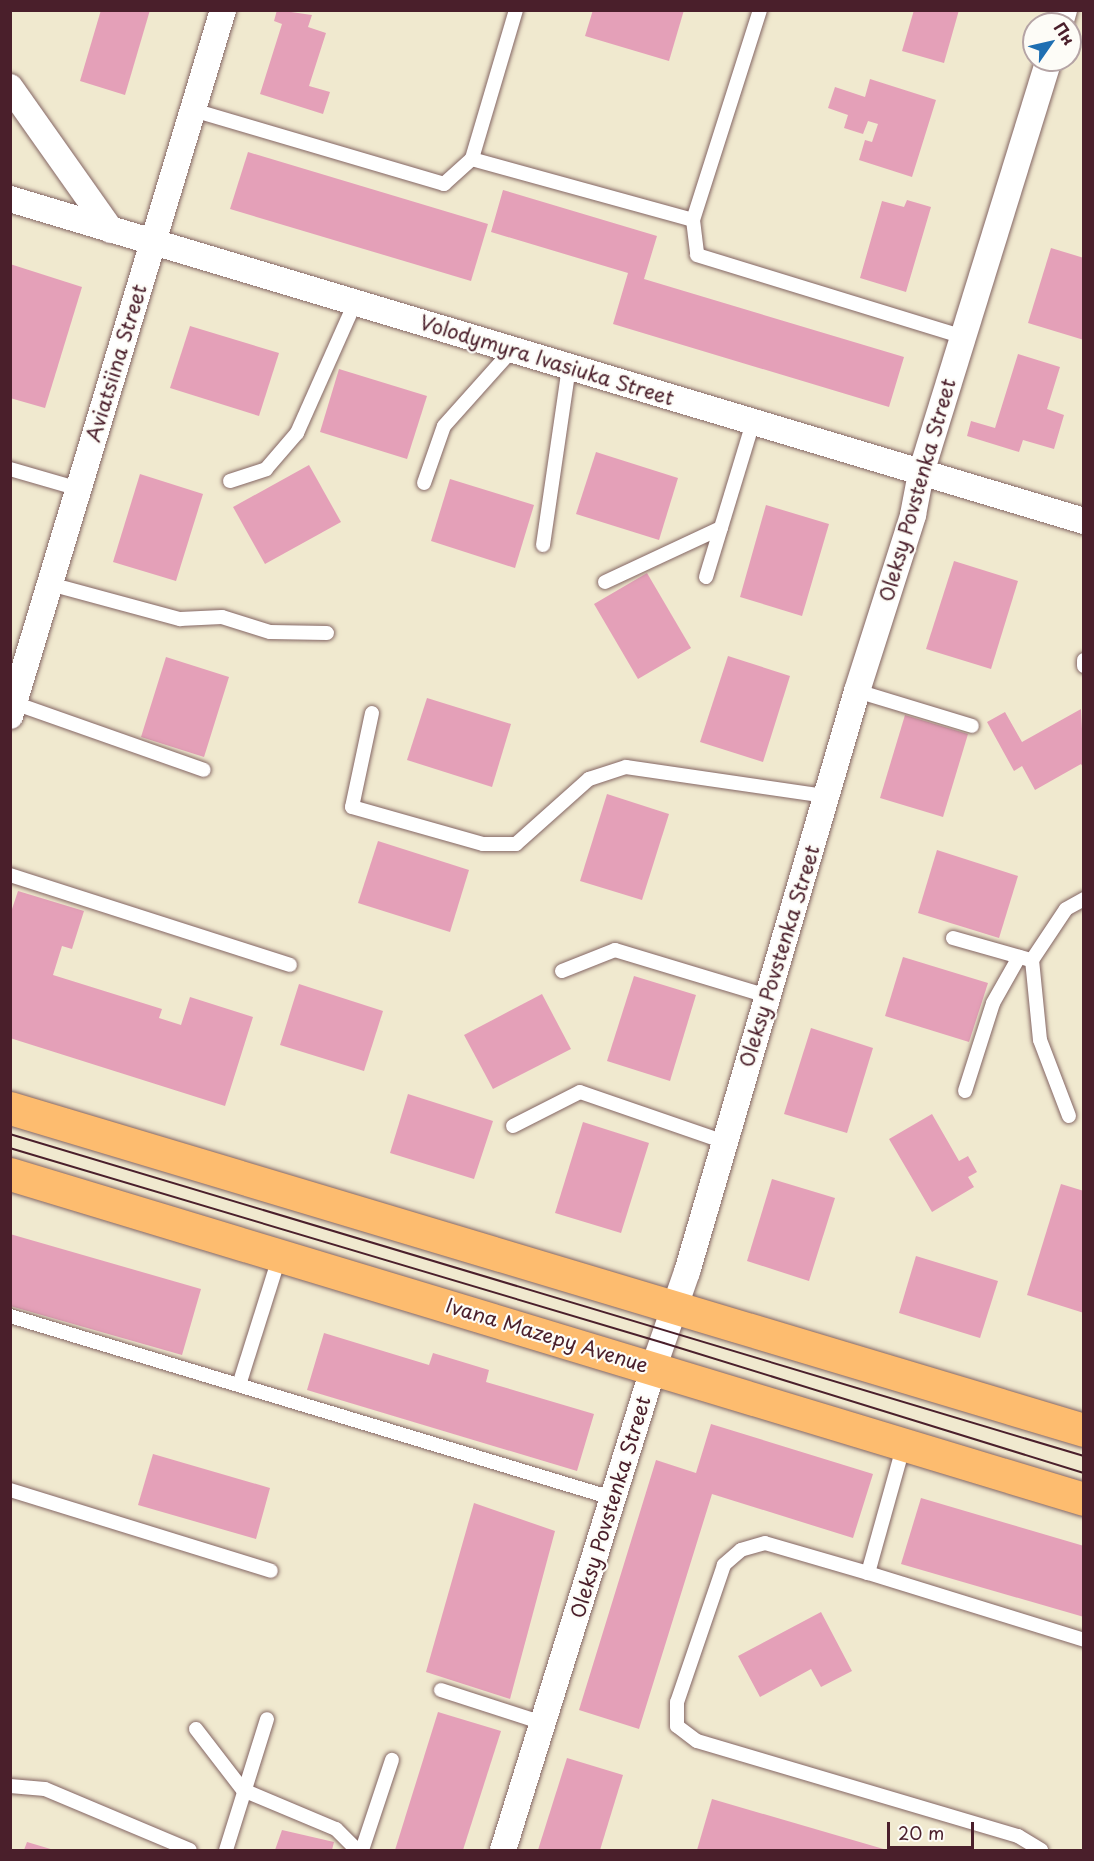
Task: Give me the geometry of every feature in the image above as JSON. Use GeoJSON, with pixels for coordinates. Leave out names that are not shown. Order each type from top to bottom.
{"type":"FeatureCollection","features":[{"type":"Feature","properties":{"kind":"highway"},"geometry":{"type":"LineString","coordinates":[[10,1108],[1083,1430]]}},
{"type":"Feature","properties":{"kind":"highway","name":"Ivana Mazepy Avenue"},"geometry":{"type":"LineString","coordinates":[[10,1174],[654,1366],[1083,1499]]}},
{"type":"Feature","properties":{"kind":"street","name":"Aviatsiina Street"},"geometry":{"type":"LineString","coordinates":[[12,709],[223,10]]}},
{"type":"Feature","properties":{"kind":"street","name":"Oleksy Povstenka Street"},"geometry":{"type":"LineString","coordinates":[[503,1851],[612,1498],[675,1306],[857,691],[912,515],[921,473],[1045,72]]}},
{"type":"Feature","properties":{"kind":"street"},"geometry":{"type":"LineString","coordinates":[[10,87],[111,230]]}},
{"type":"Feature","properties":{"kind":"street","name":"Volodymyra Ivasiuka Street"},"geometry":{"type":"LineString","coordinates":[[10,199],[1083,521]]}},
{"type":"Feature","properties":{"kind":"lane"},"geometry":{"type":"LineString","coordinates":[[193,110],[444,184],[472,159],[516,10]]}},
{"type":"Feature","properties":{"kind":"lane"},"geometry":{"type":"LineString","coordinates":[[760,10],[693,220],[697,255],[963,337]]}},
{"type":"Feature","properties":{"kind":"lane"},"geometry":{"type":"LineString","coordinates":[[472,159],[693,220]]}},
{"type":"Feature","properties":{"kind":"lane"},"geometry":{"type":"LineString","coordinates":[[230,481],[266,469],[297,433],[354,303]]}},
{"type":"Feature","properties":{"kind":"lane"},"geometry":{"type":"LineString","coordinates":[[424,483],[444,426],[513,350]]}},
{"type":"Feature","properties":{"kind":"lane"},"geometry":{"type":"LineString","coordinates":[[543,545],[569,367]]}},
{"type":"Feature","properties":{"kind":"lane"},"geometry":{"type":"LineString","coordinates":[[706,577],[753,422]]}},
{"type":"Feature","properties":{"kind":"lane"},"geometry":{"type":"LineString","coordinates":[[10,469],[79,489]]}},
{"type":"Feature","properties":{"kind":"lane"},"geometry":{"type":"LineString","coordinates":[[605,582],[721,528]]}},
{"type":"Feature","properties":{"kind":"lane"},"geometry":{"type":"LineString","coordinates":[[50,584],[180,619],[222,617],[270,632],[327,633]]}},
{"type":"Feature","properties":{"kind":"lane"},"geometry":{"type":"LineString","coordinates":[[1083,660],[1083,666]]}},
{"type":"Feature","properties":{"kind":"lane"},"geometry":{"type":"LineString","coordinates":[[857,691],[972,726]]}},
{"type":"Feature","properties":{"kind":"lane"},"geometry":{"type":"LineString","coordinates":[[12,709],[204,770]]}},
{"type":"Feature","properties":{"kind":"lane"},"geometry":{"type":"LineString","coordinates":[[372,713],[352,807],[483,844],[516,844],[589,779],[626,767],[826,796]]}},
{"type":"Feature","properties":{"kind":"lane"},"geometry":{"type":"LineString","coordinates":[[10,875],[290,965]]}},
{"type":"Feature","properties":{"kind":"lane"},"geometry":{"type":"LineString","coordinates":[[965,1091],[993,1003],[1066,909],[1083,899]]}},
{"type":"Feature","properties":{"kind":"lane"},"geometry":{"type":"LineString","coordinates":[[953,938],[1026,959]]}},
{"type":"Feature","properties":{"kind":"lane"},"geometry":{"type":"LineString","coordinates":[[562,971],[615,950],[767,996]]}},
{"type":"Feature","properties":{"kind":"lane"},"geometry":{"type":"LineString","coordinates":[[1026,959],[1040,1040],[1069,1116]]}},
{"type":"Feature","properties":{"kind":"lane"},"geometry":{"type":"LineString","coordinates":[[513,1126],[580,1092],[724,1142]]}},
{"type":"Feature","properties":{"kind":"lane"},"geometry":{"type":"LineString","coordinates":[[239,1385],[280,1255]]}},
{"type":"Feature","properties":{"kind":"lane"},"geometry":{"type":"LineString","coordinates":[[10,1316],[612,1498]]}},
{"type":"Feature","properties":{"kind":"lane"},"geometry":{"type":"LineString","coordinates":[[868,1573],[904,1444]]}},
{"type":"Feature","properties":{"kind":"lane"},"geometry":{"type":"LineString","coordinates":[[10,1490],[271,1571]]}},
{"type":"Feature","properties":{"kind":"lane"},"geometry":{"type":"LineString","coordinates":[[1041,1851],[1018,1836],[697,1741],[677,1726],[677,1702],[724,1565],[741,1550],[765,1543],[1083,1640]]}},
{"type":"Feature","properties":{"kind":"lane"},"geometry":{"type":"LineString","coordinates":[[441,1690],[543,1723]]}},
{"type":"Feature","properties":{"kind":"lane"},"geometry":{"type":"LineString","coordinates":[[226,1851],[243,1790],[267,1719]]}},
{"type":"Feature","properties":{"kind":"lane"},"geometry":{"type":"LineString","coordinates":[[196,1729],[243,1790],[336,1829],[357,1851]]}},
{"type":"Feature","properties":{"kind":"lane"},"geometry":{"type":"LineString","coordinates":[[362,1851],[392,1760]]}},
{"type":"Feature","properties":{"kind":"lane"},"geometry":{"type":"LineString","coordinates":[[10,1786],[45,1789],[190,1851]]}},
{"type":"Feature","properties":{"kind":"building"},"geometry":{"type":"Polygon","coordinates":[[[101,10],[150,10],[125,95],[80,81],[101,10]]]}},
{"type":"Feature","properties":{"kind":"building"},"geometry":{"type":"Polygon","coordinates":[[[277,10],[312,15],[308,27],[326,33],[309,86],[330,92],[323,114],[260,94],[282,24],[274,21],[277,10]]]}},
{"type":"Feature","properties":{"kind":"building"},"geometry":{"type":"Polygon","coordinates":[[[593,10],[684,10],[669,61],[585,36],[593,10]]]}},
{"type":"Feature","properties":{"kind":"building"},"geometry":{"type":"Polygon","coordinates":[[[914,10],[959,10],[944,63],[902,51],[914,10]]]}},
{"type":"Feature","properties":{"kind":"building"},"geometry":{"type":"Polygon","coordinates":[[[870,79],[936,100],[912,177],[859,160],[865,140],[872,142],[878,124],[868,121],[863,134],[844,128],[848,115],[828,108],[835,87],[865,97],[870,79]]]}},
{"type":"Feature","properties":{"kind":"building"},"geometry":{"type":"Polygon","coordinates":[[[248,152],[488,224],[471,281],[230,209],[248,152]]]}},
{"type":"Feature","properties":{"kind":"building"},"geometry":{"type":"Polygon","coordinates":[[[503,190],[657,236],[644,279],[904,357],[889,407],[613,324],[628,273],[491,232],[503,190]]]}},
{"type":"Feature","properties":{"kind":"building"},"geometry":{"type":"Polygon","coordinates":[[[907,200],[931,207],[906,292],[860,278],[882,201],[904,207],[907,200]]]}},
{"type":"Feature","properties":{"kind":"building"},"geometry":{"type":"Polygon","coordinates":[[[1051,248],[1084,258],[1084,340],[1028,323],[1051,248]]]}},
{"type":"Feature","properties":{"kind":"building"},"geometry":{"type":"Polygon","coordinates":[[[10,264],[82,287],[45,408],[10,398],[10,264]]]}},
{"type":"Feature","properties":{"kind":"building"},"geometry":{"type":"Polygon","coordinates":[[[190,326],[279,353],[259,416],[170,388],[190,326]]]}},
{"type":"Feature","properties":{"kind":"building"},"geometry":{"type":"Polygon","coordinates":[[[1018,354],[1060,367],[1047,409],[1064,415],[1054,449],[1023,440],[1019,452],[967,436],[971,421],[995,428],[1018,354]]]}},
{"type":"Feature","properties":{"kind":"building"},"geometry":{"type":"Polygon","coordinates":[[[339,369],[427,396],[407,459],[320,432],[339,369]]]}},
{"type":"Feature","properties":{"kind":"building"},"geometry":{"type":"Polygon","coordinates":[[[596,452],[678,478],[659,540],[576,514],[596,452]]]}},
{"type":"Feature","properties":{"kind":"building"},"geometry":{"type":"Polygon","coordinates":[[[309,465],[341,522],[265,564],[233,507],[309,465]]]}},
{"type":"Feature","properties":{"kind":"building"},"geometry":{"type":"Polygon","coordinates":[[[140,474],[203,494],[176,581],[113,562],[140,474]]]}},
{"type":"Feature","properties":{"kind":"building"},"geometry":{"type":"Polygon","coordinates":[[[450,479],[534,505],[515,568],[431,541],[450,479]]]}},
{"type":"Feature","properties":{"kind":"building"},"geometry":{"type":"Polygon","coordinates":[[[766,505],[829,524],[802,616],[740,597],[766,505]]]}},
{"type":"Feature","properties":{"kind":"building"},"geometry":{"type":"Polygon","coordinates":[[[954,561],[1018,581],[991,669],[926,649],[954,561]]]}},
{"type":"Feature","properties":{"kind":"building"},"geometry":{"type":"Polygon","coordinates":[[[647,573],[691,648],[638,679],[594,604],[647,573]]]}},
{"type":"Feature","properties":{"kind":"building"},"geometry":{"type":"Polygon","coordinates":[[[728,656],[790,676],[763,762],[700,742],[728,656]]]}},
{"type":"Feature","properties":{"kind":"building"},"geometry":{"type":"Polygon","coordinates":[[[166,657],[229,677],[204,757],[141,737],[166,657]]]}},
{"type":"Feature","properties":{"kind":"building"},"geometry":{"type":"Polygon","coordinates":[[[427,698],[511,724],[492,787],[407,760],[427,698]]]}},
{"type":"Feature","properties":{"kind":"building"},"geometry":{"type":"Polygon","coordinates":[[[1081,709],[1084,769],[1081,764],[1035,790],[1022,766],[1014,771],[987,722],[1005,712],[1022,742],[1081,709]]]}},
{"type":"Feature","properties":{"kind":"building"},"geometry":{"type":"Polygon","coordinates":[[[905,715],[968,734],[943,817],[880,798],[905,715]]]}},
{"type":"Feature","properties":{"kind":"building"},"geometry":{"type":"Polygon","coordinates":[[[607,794],[669,814],[642,900],[580,881],[607,794]]]}},
{"type":"Feature","properties":{"kind":"building"},"geometry":{"type":"Polygon","coordinates":[[[378,841],[469,870],[450,932],[358,903],[378,841]]]}},
{"type":"Feature","properties":{"kind":"building"},"geometry":{"type":"Polygon","coordinates":[[[937,850],[1018,876],[999,938],[918,913],[937,850]]]}},
{"type":"Feature","properties":{"kind":"building"},"geometry":{"type":"Polygon","coordinates":[[[18,891],[84,911],[72,949],[62,946],[53,975],[162,1009],[159,1018],[181,1025],[190,997],[253,1017],[225,1106],[10,1038],[10,915],[18,891]]]}},
{"type":"Feature","properties":{"kind":"building"},"geometry":{"type":"Polygon","coordinates":[[[903,957],[988,983],[969,1042],[885,1016],[903,957]]]}},
{"type":"Feature","properties":{"kind":"building"},"geometry":{"type":"Polygon","coordinates":[[[634,976],[696,995],[670,1081],[607,1061],[634,976]]]}},
{"type":"Feature","properties":{"kind":"building"},"geometry":{"type":"Polygon","coordinates":[[[299,984],[383,1011],[364,1071],[280,1045],[299,984]]]}},
{"type":"Feature","properties":{"kind":"building"},"geometry":{"type":"Polygon","coordinates":[[[542,994],[571,1049],[493,1089],[464,1035],[542,994]]]}},
{"type":"Feature","properties":{"kind":"building"},"geometry":{"type":"Polygon","coordinates":[[[811,1028],[873,1048],[847,1133],[784,1114],[811,1028]]]}},
{"type":"Feature","properties":{"kind":"building"},"geometry":{"type":"Polygon","coordinates":[[[408,1094],[493,1121],[474,1179],[390,1153],[408,1094]]]}},
{"type":"Feature","properties":{"kind":"building"},"geometry":{"type":"Polygon","coordinates":[[[932,1114],[959,1161],[968,1156],[977,1172],[968,1177],[974,1187],[932,1212],[889,1139],[932,1114]]]}},
{"type":"Feature","properties":{"kind":"building"},"geometry":{"type":"Polygon","coordinates":[[[583,1122],[649,1143],[621,1233],[555,1213],[583,1122]]]}},
{"type":"Feature","properties":{"kind":"building"},"geometry":{"type":"Polygon","coordinates":[[[772,1179],[835,1198],[809,1281],[747,1261],[772,1179]]]}},
{"type":"Feature","properties":{"kind":"building"},"geometry":{"type":"Polygon","coordinates":[[[1061,1184],[1084,1191],[1084,1313],[1027,1295],[1061,1184]]]}},
{"type":"Feature","properties":{"kind":"building"},"geometry":{"type":"Polygon","coordinates":[[[10,1234],[201,1289],[182,1355],[10,1306],[10,1234]]]}},
{"type":"Feature","properties":{"kind":"building"},"geometry":{"type":"Polygon","coordinates":[[[916,1256],[998,1281],[980,1338],[899,1313],[916,1256]]]}},
{"type":"Feature","properties":{"kind":"building"},"geometry":{"type":"Polygon","coordinates":[[[324,1333],[429,1365],[433,1353],[489,1370],[486,1382],[594,1414],[577,1471],[307,1390],[324,1333]]]}},
{"type":"Feature","properties":{"kind":"building"},"geometry":{"type":"Polygon","coordinates":[[[711,1424],[873,1474],[853,1538],[712,1494],[639,1729],[579,1710],[656,1460],[696,1473],[711,1424]]]}},
{"type":"Feature","properties":{"kind":"building"},"geometry":{"type":"Polygon","coordinates":[[[153,1454],[270,1488],[256,1539],[138,1505],[153,1454]]]}},
{"type":"Feature","properties":{"kind":"building"},"geometry":{"type":"Polygon","coordinates":[[[921,1498],[1084,1546],[1084,1617],[901,1564],[921,1498]]]}},
{"type":"Feature","properties":{"kind":"building"},"geometry":{"type":"Polygon","coordinates":[[[474,1503],[555,1531],[510,1699],[426,1672],[474,1503]]]}},
{"type":"Feature","properties":{"kind":"building"},"geometry":{"type":"Polygon","coordinates":[[[821,1612],[852,1671],[821,1687],[811,1669],[760,1697],[738,1656],[821,1612]]]}},
{"type":"Feature","properties":{"kind":"building"},"geometry":{"type":"Polygon","coordinates":[[[438,1712],[501,1731],[463,1850],[395,1850],[438,1712]]]}},
{"type":"Feature","properties":{"kind":"building"},"geometry":{"type":"Polygon","coordinates":[[[567,1758],[623,1775],[600,1850],[538,1850],[567,1758]]]}},
{"type":"Feature","properties":{"kind":"building"},"geometry":{"type":"Polygon","coordinates":[[[712,1799],[887,1850],[697,1850],[712,1799]]]}},
{"type":"Feature","properties":{"kind":"building"},"geometry":{"type":"Polygon","coordinates":[[[282,1830],[334,1842],[332,1850],[275,1850],[282,1830]]]}},
{"type":"Feature","properties":{"kind":"building"},"geometry":{"type":"Polygon","coordinates":[[[27,1842],[54,1850],[24,1850],[27,1842]]]}},
{"type":"Feature","properties":{"kind":"tram line"},"geometry":{"type":"LineString","coordinates":[[10,1134],[1084,1456]]}},
{"type":"Feature","properties":{"kind":"tram line"},"geometry":{"type":"LineString","coordinates":[[10,1148],[664,1343],[1084,1473]]}}]}
